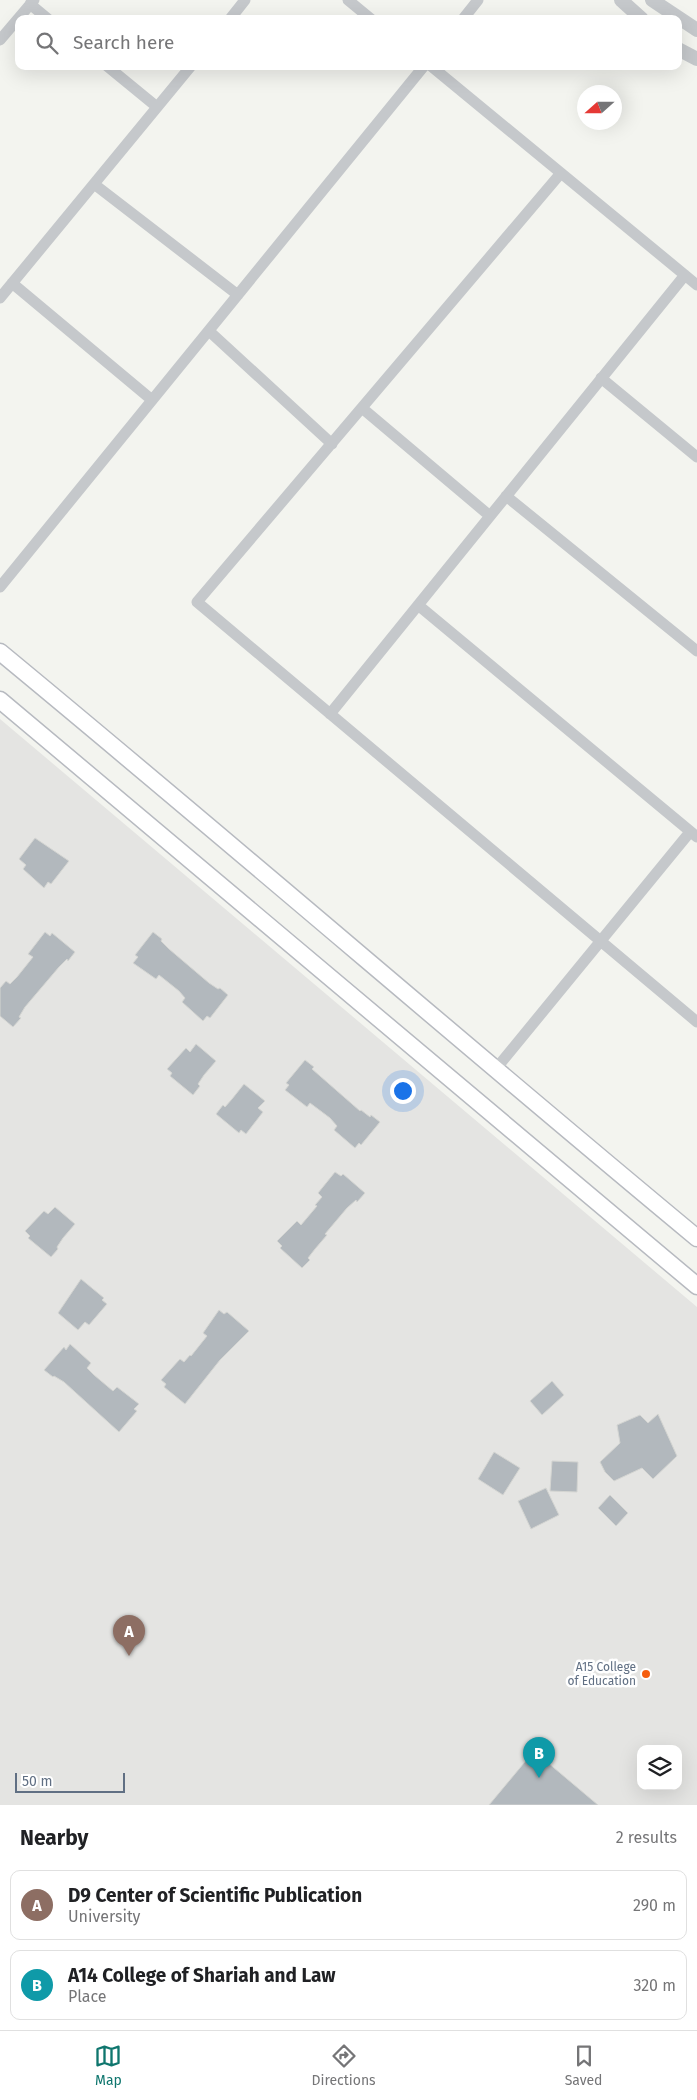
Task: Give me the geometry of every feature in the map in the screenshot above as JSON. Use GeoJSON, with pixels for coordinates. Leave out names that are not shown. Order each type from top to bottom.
{"type":"FeatureCollection","features":[{"type":"Feature","properties":{"kind":"main road"},"geometry":{"type":"LineString","coordinates":[[0,652],[165,788],[495,1070],[697,1238]]}},
{"type":"Feature","properties":{"kind":"main road"},"geometry":{"type":"LineString","coordinates":[[0,700],[697,1286]]}},
{"type":"Feature","properties":{"kind":"street"},"geometry":{"type":"LineString","coordinates":[[233,15],[245,0]]}},
{"type":"Feature","properties":{"kind":"street"},"geometry":{"type":"LineString","coordinates":[[348,0],[366,15]]}},
{"type":"Feature","properties":{"kind":"street"},"geometry":{"type":"LineString","coordinates":[[466,15],[478,0]]}},
{"type":"Feature","properties":{"kind":"street"},"geometry":{"type":"LineString","coordinates":[[621,0],[638,15]]}},
{"type":"Feature","properties":{"kind":"street"},"geometry":{"type":"LineString","coordinates":[[652,0],[674,15]]}},
{"type":"Feature","properties":{"kind":"street"},"geometry":{"type":"LineString","coordinates":[[21,15],[32,2],[44,15]]}},
{"type":"Feature","properties":{"kind":"street"},"geometry":{"type":"LineString","coordinates":[[682,20],[697,30]]}},
{"type":"Feature","properties":{"kind":"street"},"geometry":{"type":"LineString","coordinates":[[0,40],[15,22]]}},
{"type":"Feature","properties":{"kind":"street"},"geometry":{"type":"LineString","coordinates":[[682,51],[697,59]]}},
{"type":"Feature","properties":{"kind":"street"},"geometry":{"type":"LineString","coordinates":[[112,70],[157,107]]}},
{"type":"Feature","properties":{"kind":"street"},"geometry":{"type":"LineString","coordinates":[[0,298],[187,70]]}},
{"type":"Feature","properties":{"kind":"street"},"geometry":{"type":"LineString","coordinates":[[0,587],[421,70]]}},
{"type":"Feature","properties":{"kind":"street"},"geometry":{"type":"LineString","coordinates":[[436,70],[697,285]]}},
{"type":"Feature","properties":{"kind":"street"},"geometry":{"type":"LineString","coordinates":[[561,173],[197,602],[697,1022]]}},
{"type":"Feature","properties":{"kind":"street"},"geometry":{"type":"LineString","coordinates":[[94,184],[238,295]]}},
{"type":"Feature","properties":{"kind":"street"},"geometry":{"type":"LineString","coordinates":[[330,714],[685,275]]}},
{"type":"Feature","properties":{"kind":"street"},"geometry":{"type":"LineString","coordinates":[[12,283],[152,400]]}},
{"type":"Feature","properties":{"kind":"street"},"geometry":{"type":"LineString","coordinates":[[208,331],[332,444]]}},
{"type":"Feature","properties":{"kind":"street"},"geometry":{"type":"LineString","coordinates":[[602,378],[697,457]]}},
{"type":"Feature","properties":{"kind":"street"},"geometry":{"type":"LineString","coordinates":[[362,408],[490,516]]}},
{"type":"Feature","properties":{"kind":"street"},"geometry":{"type":"LineString","coordinates":[[506,496],[697,651]]}},
{"type":"Feature","properties":{"kind":"street"},"geometry":{"type":"LineString","coordinates":[[418,605],[694,834],[601,941],[495,1070]]}},
{"type":"Feature","properties":{"kind":"shaded area"},"geometry":{"type":"Polygon","coordinates":[[[0,719],[697,1307],[697,1805],[0,1805],[0,719]]]}},
{"type":"Feature","properties":{"kind":"building"},"geometry":{"type":"Polygon","coordinates":[[[35,838],[69,861],[51,884],[48,882],[44,888],[23,869],[26,865],[19,859],[35,838]]]}},
{"type":"Feature","properties":{"kind":"building"},"geometry":{"type":"Polygon","coordinates":[[[45,932],[50,936],[52,933],[75,952],[68,961],[67,959],[59,967],[25,1007],[19,1017],[21,1018],[13,1027],[0,1016],[0,988],[6,981],[10,984],[17,977],[33,957],[28,954],[45,932]]]}},
{"type":"Feature","properties":{"kind":"building"},"geometry":{"type":"Polygon","coordinates":[[[153,932],[162,939],[161,941],[169,949],[209,983],[218,989],[220,988],[228,995],[210,1018],[207,1016],[203,1021],[182,1002],[185,998],[179,991],[159,975],[156,979],[133,963],[138,957],[135,955],[153,932]]]}},
{"type":"Feature","properties":{"kind":"building"},"geometry":{"type":"Polygon","coordinates":[[[196,1044],[216,1061],[204,1075],[198,1084],[200,1086],[193,1095],[170,1076],[172,1073],[167,1069],[186,1048],[190,1052],[196,1044]]]}},
{"type":"Feature","properties":{"kind":"building"},"geometry":{"type":"Polygon","coordinates":[[[305,1060],[314,1067],[312,1069],[360,1111],[370,1117],[371,1115],[380,1122],[361,1145],[359,1143],[355,1148],[334,1130],[337,1126],[330,1118],[310,1103],[307,1107],[285,1090],[289,1085],[286,1083],[305,1060]]]}},
{"type":"Feature","properties":{"kind":"building"},"geometry":{"type":"Polygon","coordinates":[[[244,1084],[265,1101],[258,1108],[263,1112],[246,1134],[241,1130],[239,1133],[216,1114],[223,1105],[225,1107],[244,1084]]]}},
{"type":"Feature","properties":{"kind":"building"},"geometry":{"type":"Polygon","coordinates":[[[335,1172],[341,1176],[343,1174],[365,1193],[357,1202],[356,1200],[347,1208],[325,1234],[327,1235],[308,1258],[310,1260],[302,1268],[280,1248],[282,1246],[277,1241],[297,1221],[301,1225],[317,1206],[315,1205],[322,1197],[318,1193],[335,1172]]]}},
{"type":"Feature","properties":{"kind":"building"},"geometry":{"type":"Polygon","coordinates":[[[55,1207],[75,1224],[51,1257],[28,1238],[30,1236],[25,1231],[44,1211],[48,1214],[55,1207]]]}},
{"type":"Feature","properties":{"kind":"building"},"geometry":{"type":"Polygon","coordinates":[[[81,1279],[104,1298],[102,1300],[107,1304],[89,1325],[85,1322],[78,1330],[58,1313],[81,1279]]]}},
{"type":"Feature","properties":{"kind":"building"},"geometry":{"type":"Polygon","coordinates":[[[219,1310],[224,1314],[227,1312],[249,1331],[220,1360],[185,1404],[164,1387],[166,1384],[161,1380],[180,1359],[184,1362],[191,1356],[207,1336],[203,1333],[219,1310]]]}},
{"type":"Feature","properties":{"kind":"building"},"geometry":{"type":"Polygon","coordinates":[[[70,1344],[91,1363],[87,1368],[94,1375],[113,1391],[117,1387],[139,1404],[134,1409],[137,1411],[119,1432],[64,1382],[44,1370],[64,1347],[66,1350],[70,1344]]]}},
{"type":"Feature","properties":{"kind":"building"},"geometry":{"type":"Polygon","coordinates":[[[552,1381],[564,1395],[542,1415],[530,1401],[552,1381]]]}},
{"type":"Feature","properties":{"kind":"building"},"geometry":{"type":"Polygon","coordinates":[[[658,1414],[677,1456],[653,1479],[642,1468],[614,1481],[605,1472],[600,1462],[620,1443],[617,1425],[640,1415],[648,1423],[658,1414]]]}},
{"type":"Feature","properties":{"kind":"building"},"geometry":{"type":"Polygon","coordinates":[[[494,1452],[520,1468],[503,1495],[478,1479],[494,1452]]]}},
{"type":"Feature","properties":{"kind":"building"},"geometry":{"type":"Polygon","coordinates":[[[552,1461],[578,1462],[577,1492],[550,1491],[552,1461]]]}},
{"type":"Feature","properties":{"kind":"building"},"geometry":{"type":"Polygon","coordinates":[[[546,1488],[559,1515],[531,1529],[518,1501],[546,1488]]]}},
{"type":"Feature","properties":{"kind":"building"},"geometry":{"type":"Polygon","coordinates":[[[610,1495],[628,1513],[616,1526],[598,1508],[610,1495]]]}},
{"type":"Feature","properties":{"kind":"building"},"geometry":{"type":"Polygon","coordinates":[[[534,1751],[598,1805],[489,1805],[534,1751]]]}},
{"type":"Feature","properties":{"kind":"place","name":"D9 Center of Scientific Publication"},"geometry":{"type":"Point","coordinates":[129,1656]}},
{"type":"Feature","properties":{"kind":"place","name":"A15 College of Education"},"geometry":{"type":"Point","coordinates":[646,1674]}},
{"type":"Feature","properties":{"kind":"place","name":"A14 College of Shariah and Law"},"geometry":{"type":"Point","coordinates":[539,1778]}}]}
